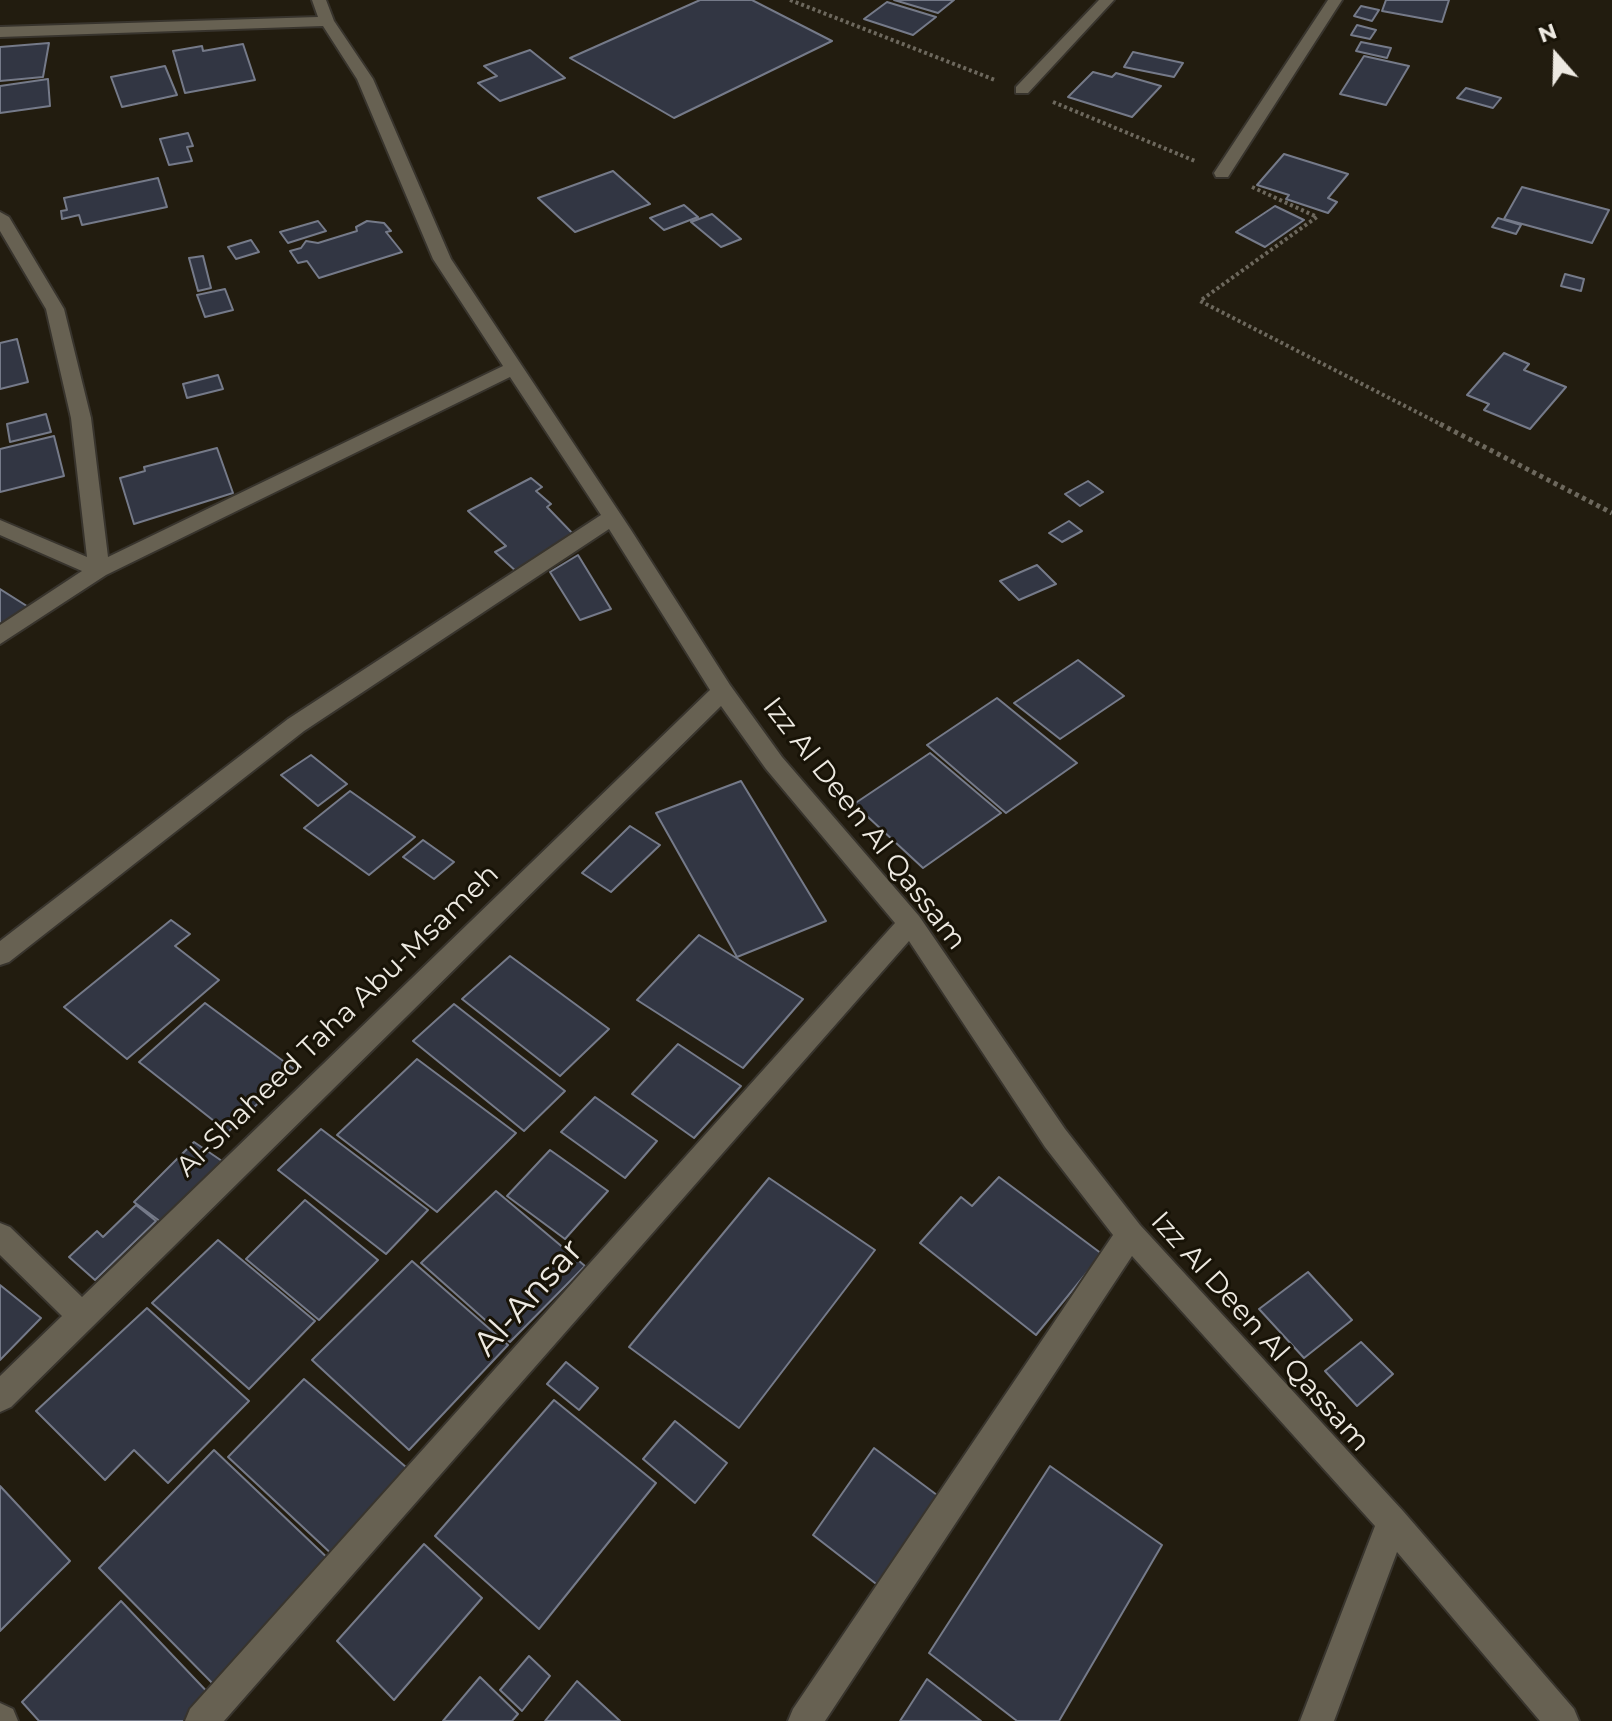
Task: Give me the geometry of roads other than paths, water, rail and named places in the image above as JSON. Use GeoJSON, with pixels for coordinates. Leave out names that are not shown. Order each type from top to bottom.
{"type":"FeatureCollection","features":[{"type":"Feature","properties":{"kind":"street"},"geometry":{"type":"LineString","coordinates":[[1022,90],[1107,0]]}},
{"type":"Feature","properties":{"kind":"street"},"geometry":{"type":"LineString","coordinates":[[1222,173],[1335,0]]}},
{"type":"Feature","properties":{"kind":"street"},"geometry":{"type":"LineString","coordinates":[[0,32],[323,10]]}},
{"type":"Feature","properties":{"kind":"street","name":"Izz Al Deen Al Qassam"},"geometry":{"type":"LineString","coordinates":[[323,10],[365,79],[442,259],[722,691],[774,763],[910,923],[1055,1138],[1130,1234],[1392,1522],[1562,1721]]}},
{"type":"Feature","properties":{"kind":"street"},"geometry":{"type":"LineString","coordinates":[[0,217],[55,309],[81,418],[99,570]]}},
{"type":"Feature","properties":{"kind":"street"},"geometry":{"type":"LineString","coordinates":[[0,636],[99,570],[514,368]]}},
{"type":"Feature","properties":{"kind":"street"},"geometry":{"type":"LineString","coordinates":[[0,955],[296,725],[611,518]]}},
{"type":"Feature","properties":{"kind":"street"},"geometry":{"type":"LineString","coordinates":[[0,527],[99,570]]}},
{"type":"Feature","properties":{"kind":"street","name":"Al-Shaheed Taha Abu-Msameh"},"geometry":{"type":"LineString","coordinates":[[0,1397],[722,691]]}},
{"type":"Feature","properties":{"kind":"street","name":"Al-Ansar"},"geometry":{"type":"LineString","coordinates":[[202,1721],[910,923]]}},
{"type":"Feature","properties":{"kind":"street"},"geometry":{"type":"LineString","coordinates":[[805,1721],[1130,1234]]}},
{"type":"Feature","properties":{"kind":"street"},"geometry":{"type":"LineString","coordinates":[[0,1236],[81,1315]]}},
{"type":"Feature","properties":{"kind":"street"},"geometry":{"type":"LineString","coordinates":[[1317,1721],[1392,1522]]}}]}
